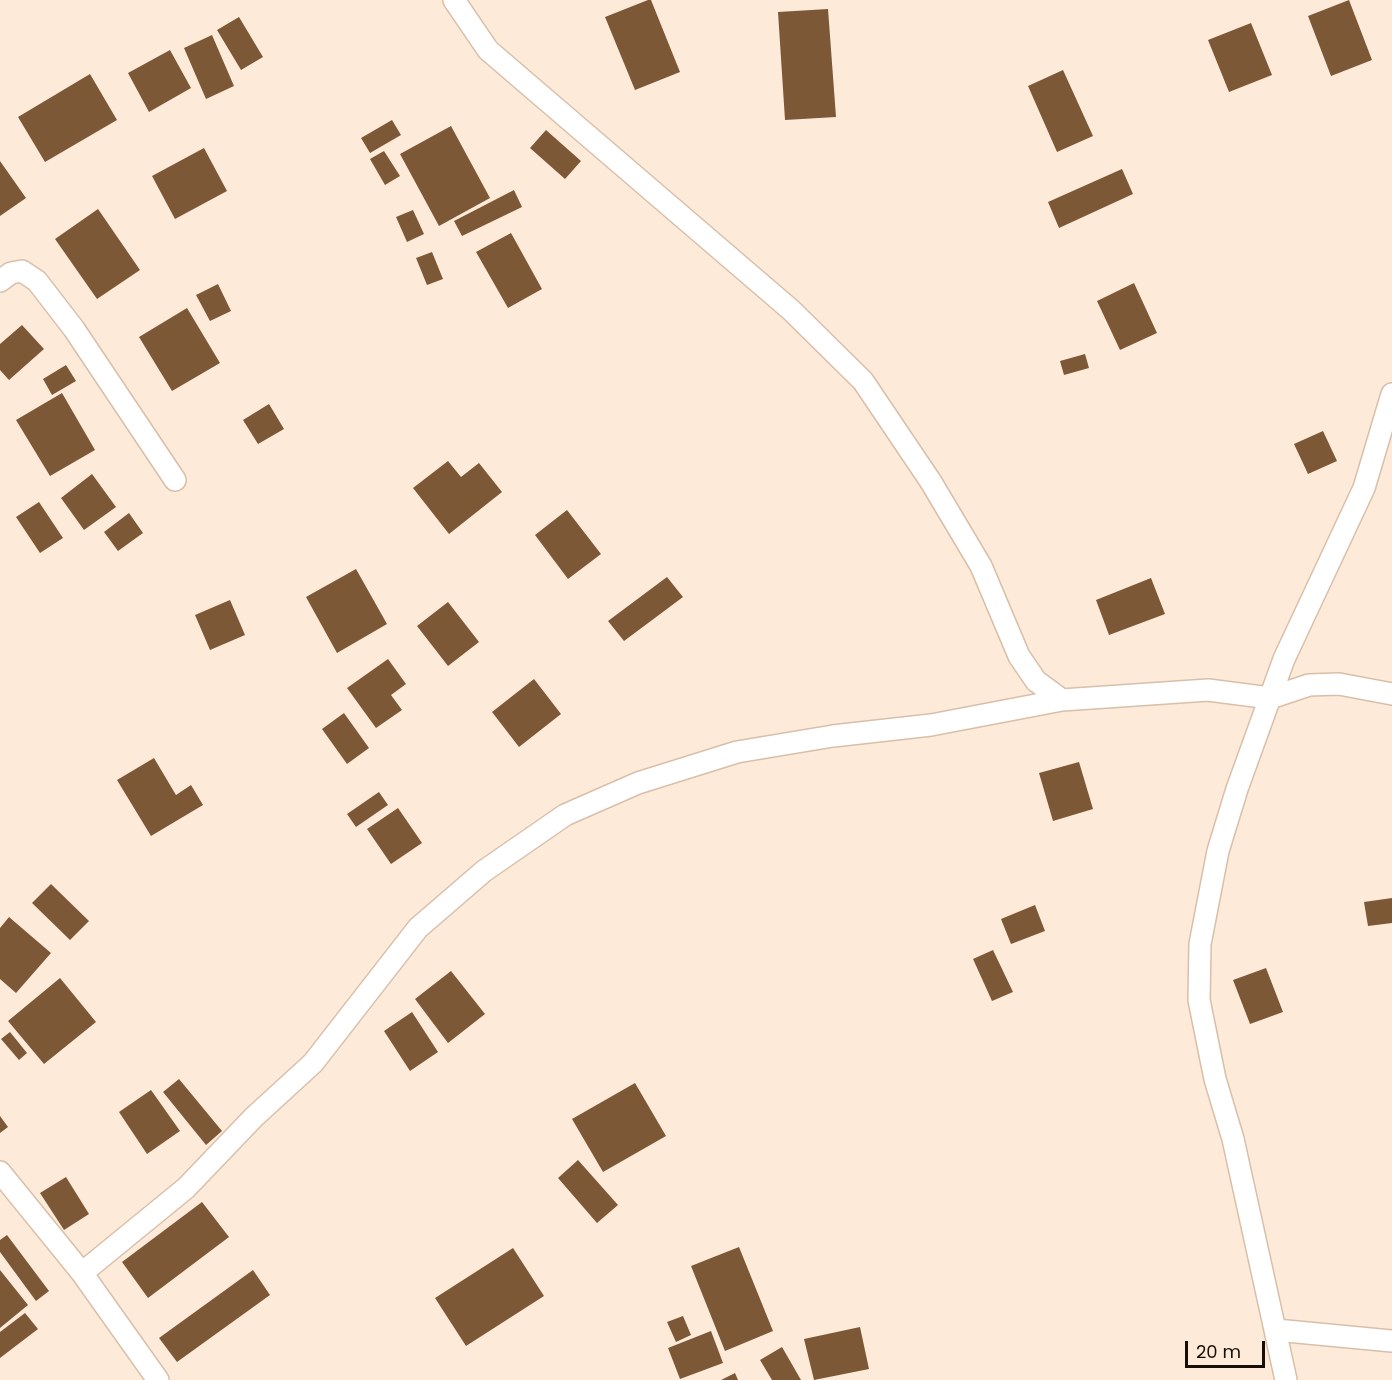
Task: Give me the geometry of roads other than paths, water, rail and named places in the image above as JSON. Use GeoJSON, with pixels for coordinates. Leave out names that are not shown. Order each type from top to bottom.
{"type":"FeatureCollection","features":[{"type":"Feature","properties":{"kind":"street"},"geometry":{"type":"LineString","coordinates":[[454,0],[488,50],[791,310],[863,381],[931,482],[981,566],[1019,656],[1036,681],[1062,700]]}},
{"type":"Feature","properties":{"kind":"street"},"geometry":{"type":"LineString","coordinates":[[0,281],[11,273],[21,271],[36,281],[74,329],[175,480]]}},
{"type":"Feature","properties":{"kind":"street"},"geometry":{"type":"LineString","coordinates":[[1286,1380],[1233,1139],[1215,1078],[1199,999],[1198,972],[1207,900],[1218,852],[1289,649],[1364,488],[1392,394]]}},
{"type":"Feature","properties":{"kind":"street"},"geometry":{"type":"LineString","coordinates":[[82,1274],[186,1188],[254,1117],[313,1063],[418,928],[484,871],[565,815],[638,783],[737,752],[833,736],[931,724],[1062,700],[1208,690],[1270,698],[1309,685],[1339,684],[1392,694]]}},
{"type":"Feature","properties":{"kind":"street"},"geometry":{"type":"LineString","coordinates":[[0,1172],[82,1274],[158,1380]]}},
{"type":"Feature","properties":{"kind":"street"},"geometry":{"type":"LineString","coordinates":[[1276,1330],[1392,1341]]}}]}
